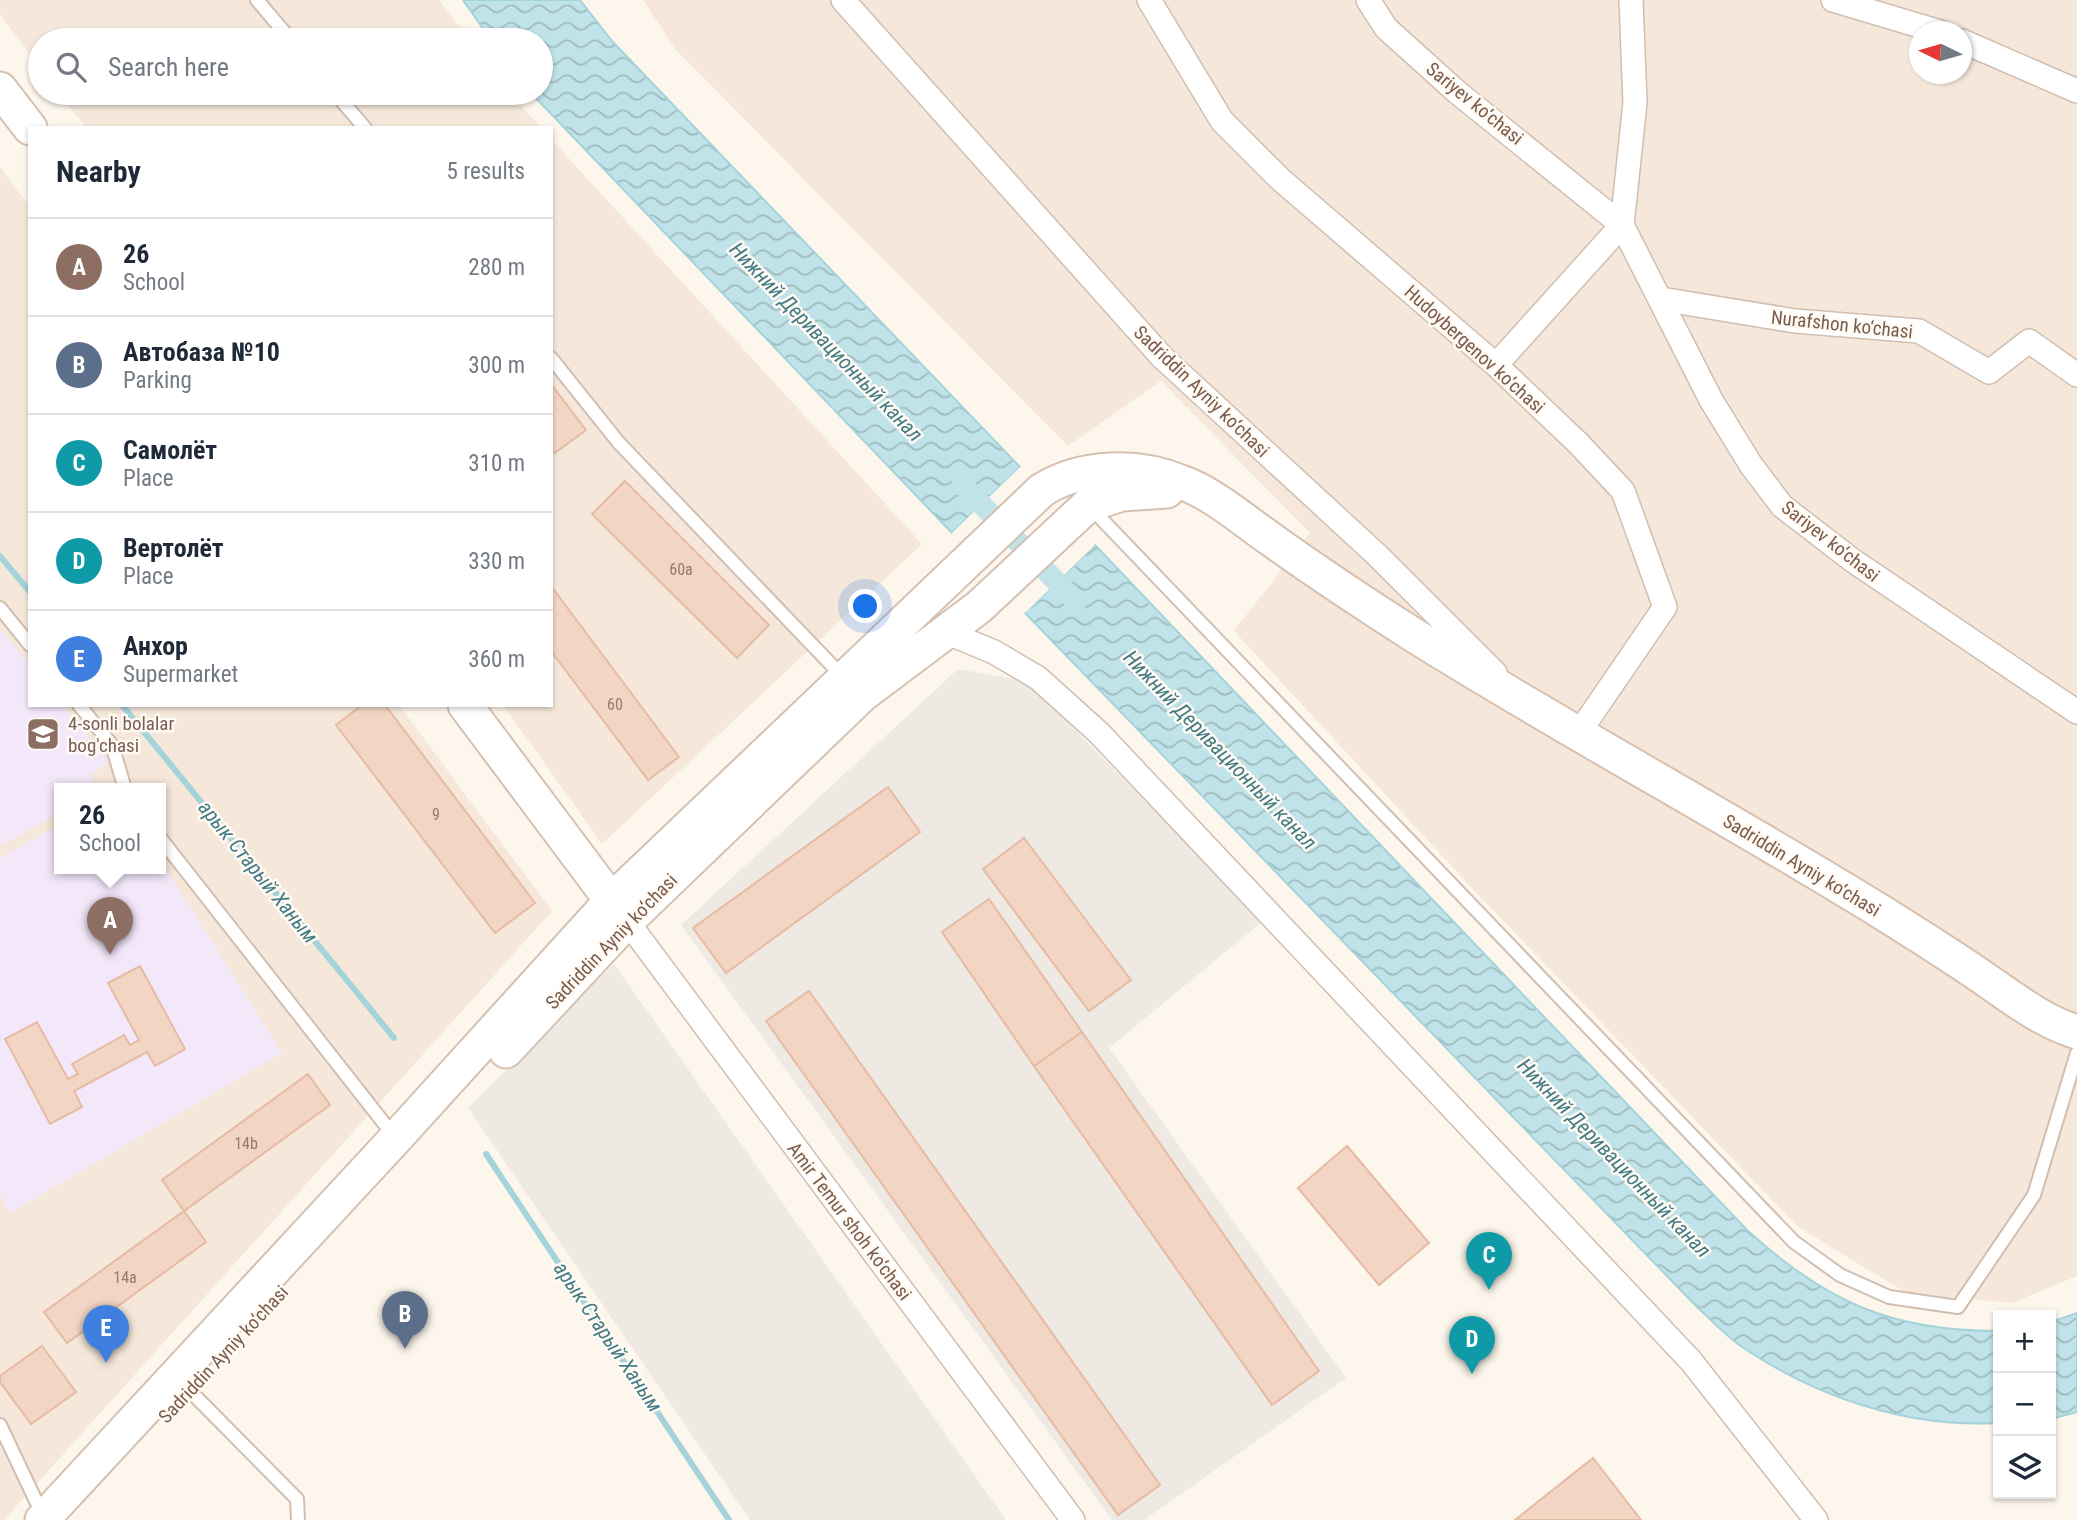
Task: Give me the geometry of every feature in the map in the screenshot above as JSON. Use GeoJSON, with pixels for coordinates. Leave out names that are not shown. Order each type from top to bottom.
{"type":"FeatureCollection","features":[{"type":"Feature","properties":{"kind":"main road"},"geometry":{"type":"LineString","coordinates":[[0,89],[28,126]]}},
{"type":"Feature","properties":{"kind":"main road","name":"Sadriddin Ayniy ko‘chasi"},"geometry":{"type":"LineString","coordinates":[[52,1519],[396,1138],[843,677],[1042,490],[1061,480],[1082,474],[1133,471],[1182,482],[1229,510],[1337,586],[1524,702],[1818,872],[1931,942],[2031,1010],[2077,1032]]}},
{"type":"Feature","properties":{"kind":"main road","name":"Sadriddin Ayniy ko‘chasi"},"geometry":{"type":"LineString","coordinates":[[52,1519],[189,1391],[619,911],[862,695],[979,607],[1080,513],[1122,494],[1165,491],[1200,497],[1229,510]]}},
{"type":"Feature","properties":{"kind":"main road","name":"Amir Temur shoh ko‘chasi"},"geometry":{"type":"LineString","coordinates":[[466,707],[619,911]]}},
{"type":"Feature","properties":{"kind":"street","name":"Hudoybergenov ko‘chasi"},"geometry":{"type":"LineString","coordinates":[[1149,0],[1222,121],[1280,180],[1496,365],[1579,444],[1623,491],[1665,607],[1578,734]]}},
{"type":"Feature","properties":{"kind":"street","name":"Sariyev ko‘chasi"},"geometry":{"type":"LineString","coordinates":[[1368,0],[1387,28],[1457,92],[1622,225],[1711,400],[1751,465],[1782,506],[1852,560],[2077,712]]}},
{"type":"Feature","properties":{"kind":"street"},"geometry":{"type":"LineString","coordinates":[[1496,365],[1622,225],[1635,103],[1631,0]]}},
{"type":"Feature","properties":{"kind":"street"},"geometry":{"type":"LineString","coordinates":[[1833,0],[1909,23]]}},
{"type":"Feature","properties":{"kind":"street","name":"Sadriddin Ayniy ko‘chasi"},"geometry":{"type":"LineString","coordinates":[[852,3],[1162,357],[1377,555],[1524,702]]}},
{"type":"Feature","properties":{"kind":"street"},"geometry":{"type":"LineString","coordinates":[[1972,45],[2077,91]]}},
{"type":"Feature","properties":{"kind":"street","name":"Nurafshon ko‘chasi"},"geometry":{"type":"LineString","coordinates":[[1661,299],[1795,321],[1919,331],[1989,372],[2029,341],[2077,374]]}},
{"type":"Feature","properties":{"kind":"street"},"geometry":{"type":"LineString","coordinates":[[948,632],[994,652],[1038,678],[1099,733],[1691,1361],[1816,1520]]}},
{"type":"Feature","properties":{"kind":"street","name":"Amir Temur shoh ko‘chasi"},"geometry":{"type":"LineString","coordinates":[[619,911],[1073,1520]]}},
{"type":"Feature","properties":{"kind":"lane"},"geometry":{"type":"LineString","coordinates":[[257,0],[281,28]]}},
{"type":"Feature","properties":{"kind":"lane"},"geometry":{"type":"LineString","coordinates":[[345,105],[363,126]]}},
{"type":"Feature","properties":{"kind":"lane"},"geometry":{"type":"LineString","coordinates":[[553,360],[619,443],[843,677]]}},
{"type":"Feature","properties":{"kind":"lane"},"geometry":{"type":"LineString","coordinates":[[1080,513],[1784,1232],[1840,1275],[1889,1297],[1958,1307],[2034,1195],[2077,1053]]}},
{"type":"Feature","properties":{"kind":"lane"},"geometry":{"type":"LineString","coordinates":[[0,608],[28,643]]}},
{"type":"Feature","properties":{"kind":"lane"},"geometry":{"type":"LineString","coordinates":[[81,707],[112,746],[123,783]]}},
{"type":"Feature","properties":{"kind":"lane"},"geometry":{"type":"LineString","coordinates":[[166,845],[396,1138]]}},
{"type":"Feature","properties":{"kind":"lane"},"geometry":{"type":"LineString","coordinates":[[189,1391],[297,1499],[298,1520]]}},
{"type":"Feature","properties":{"kind":"lane"},"geometry":{"type":"LineString","coordinates":[[0,1425],[36,1501],[52,1519]]}},
{"type":"Feature","properties":{"kind":"shaded area"},"geometry":{"type":"Polygon","coordinates":[[[0,0],[439,0],[461,28],[28,28],[28,52],[0,14],[0,0]]]}},
{"type":"Feature","properties":{"kind":"shaded area"},"geometry":{"type":"Polygon","coordinates":[[[643,0],[2077,0],[2077,1276],[2012,1303],[1906,1293],[1797,1226],[1470,886],[1234,631],[1310,533],[1161,381],[1068,446],[676,50],[643,0]]]}},
{"type":"Feature","properties":{"kind":"shaded area"},"geometry":{"type":"Polygon","coordinates":[[[68,105],[521,105],[539,126],[84,126],[68,105]]]}},
{"type":"Feature","properties":{"kind":"shaded area"},"geometry":{"type":"Polygon","coordinates":[[[553,141],[922,544],[602,844],[504,707],[553,707],[553,141]]]}},
{"type":"Feature","properties":{"kind":"shaded area"},"geometry":{"type":"Polygon","coordinates":[[[0,167],[28,204],[28,707],[400,707],[552,911],[4,1520],[0,1520],[0,167]]]}},
{"type":"Feature","properties":{"kind":"shaded area","name":"4-sonli bolalar bog'chasi"},"geometry":{"type":"Polygon","coordinates":[[[0,629],[28,663],[28,707],[64,707],[109,763],[90,774],[94,783],[54,783],[54,816],[0,846],[0,629]]]}},
{"type":"Feature","properties":{"kind":"shaded area"},"geometry":{"type":"Polygon","coordinates":[[[958,669],[1027,681],[1263,921],[1109,1048],[1346,1378],[1144,1520],[1112,1520],[681,925],[958,669]]]}},
{"type":"Feature","properties":{"kind":"shaded area"},"geometry":{"type":"Polygon","coordinates":[[[54,828],[54,874],[166,874],[166,869],[282,1053],[10,1213],[0,1193],[0,858],[54,828]]]}},
{"type":"Feature","properties":{"kind":"shaded area"},"geometry":{"type":"Polygon","coordinates":[[[614,964],[1006,1520],[750,1520],[468,1108],[614,964]]]}},
{"type":"Feature","properties":{"kind":"water"},"geometry":{"type":"Polygon","coordinates":[[[463,0],[580,0],[612,41],[1020,467],[952,533],[542,105],[553,105],[553,28],[483,28],[463,0]]]}},
{"type":"Feature","properties":{"kind":"water"},"geometry":{"type":"Polygon","coordinates":[[[1095,545],[1747,1230],[1804,1276],[1862,1308],[1925,1325],[1993,1331],[1993,1423],[1931,1420],[1866,1406],[1803,1382],[1726,1335],[1025,613],[1095,545]]]}},
{"type":"Feature","properties":{"kind":"water"},"geometry":{"type":"Polygon","coordinates":[[[2077,1313],[2077,1412],[2056,1418],[2056,1373],[2056,1320],[2077,1313]]]}},
{"type":"Feature","properties":{"kind":"pier"},"geometry":{"type":"Polygon","coordinates":[[[1020,467],[1023,469],[954,536],[952,533],[1020,467]]]}},
{"type":"Feature","properties":{"kind":"pier"},"geometry":{"type":"Polygon","coordinates":[[[1093,543],[1095,545],[1025,613],[1023,610],[1093,543]]]}},
{"type":"Feature","properties":{"kind":"building"},"geometry":{"type":"Polygon","coordinates":[[[553,387],[586,430],[555,453],[553,451],[553,387]]]}},
{"type":"Feature","properties":{"kind":"building"},"geometry":{"type":"Polygon","coordinates":[[[625,481],[769,625],[737,658],[592,514],[625,481]]]}},
{"type":"Feature","properties":{"kind":"building"},"geometry":{"type":"Polygon","coordinates":[[[553,589],[679,757],[648,780],[553,654],[553,589]]]}},
{"type":"Feature","properties":{"kind":"building"},"geometry":{"type":"Polygon","coordinates":[[[359,707],[387,707],[535,903],[495,933],[336,725],[359,707]]]}},
{"type":"Feature","properties":{"kind":"building"},"geometry":{"type":"Polygon","coordinates":[[[888,787],[920,832],[726,973],[693,928],[888,787]]]}},
{"type":"Feature","properties":{"kind":"building"},"geometry":{"type":"Polygon","coordinates":[[[1024,838],[1131,980],[1089,1011],[983,869],[1024,838]]]}},
{"type":"Feature","properties":{"kind":"building"},"geometry":{"type":"Polygon","coordinates":[[[989,899],[1082,1032],[1034,1066],[942,932],[989,899]]]}},
{"type":"Feature","properties":{"kind":"building"},"geometry":{"type":"Polygon","coordinates":[[[140,966],[185,1049],[155,1066],[147,1052],[74,1091],[82,1107],[50,1124],[5,1039],[37,1022],[68,1079],[78,1074],[72,1064],[124,1035],[130,1045],[139,1040],[108,983],[140,966]]]}},
{"type":"Feature","properties":{"kind":"building"},"geometry":{"type":"Polygon","coordinates":[[[809,991],[1160,1485],[1118,1515],[766,1021],[809,991]]]}},
{"type":"Feature","properties":{"kind":"building"},"geometry":{"type":"Polygon","coordinates":[[[1082,1032],[1319,1371],[1272,1405],[1034,1066],[1082,1032]]]}},
{"type":"Feature","properties":{"kind":"building"},"geometry":{"type":"Polygon","coordinates":[[[308,1074],[330,1105],[184,1211],[162,1180],[308,1074]]]}},
{"type":"Feature","properties":{"kind":"building"},"geometry":{"type":"Polygon","coordinates":[[[1347,1146],[1429,1243],[1379,1285],[1298,1188],[1347,1146]]]}},
{"type":"Feature","properties":{"kind":"building"},"geometry":{"type":"Polygon","coordinates":[[[184,1211],[206,1242],[67,1343],[44,1312],[184,1211]]]}},
{"type":"Feature","properties":{"kind":"building"},"geometry":{"type":"Polygon","coordinates":[[[42,1346],[76,1392],[31,1424],[0,1382],[0,1376],[42,1346]]]}},
{"type":"Feature","properties":{"kind":"building"},"geometry":{"type":"Polygon","coordinates":[[[1593,1458],[1641,1520],[1515,1520],[1593,1458]]]}},
{"type":"Feature","properties":{"kind":"waterway","name":"Нижний Деривационный канал"},"geometry":{"type":"LineString","coordinates":[[962,484],[1076,602]]}},
{"type":"Feature","properties":{"kind":"waterway","name":"арык Старый Ханым"},"geometry":{"type":"LineString","coordinates":[[0,556],[28,590]]}},
{"type":"Feature","properties":{"kind":"waterway","name":"арык Старый Ханым"},"geometry":{"type":"LineString","coordinates":[[124,707],[394,1038]]}},
{"type":"Feature","properties":{"kind":"waterway","name":"арык Старый Ханым"},"geometry":{"type":"LineString","coordinates":[[486,1154],[729,1520]]}},
{"type":"Feature","properties":{"kind":"place","name":"4-sonli bolalar bog'chasi"},"geometry":{"type":"Point","coordinates":[43,734]}},
{"type":"Feature","properties":{"kind":"place","name":"26"},"geometry":{"type":"Point","coordinates":[110,955]}},
{"type":"Feature","properties":{"kind":"place","name":"Самолёт"},"geometry":{"type":"Point","coordinates":[1489,1290]}},
{"type":"Feature","properties":{"kind":"place","name":"Автобаза №10"},"geometry":{"type":"Point","coordinates":[405,1349]}},
{"type":"Feature","properties":{"kind":"place","name":"Анхор"},"geometry":{"type":"Point","coordinates":[106,1363]}},
{"type":"Feature","properties":{"kind":"place","name":"Вертолёт"},"geometry":{"type":"Point","coordinates":[1472,1374]}}]}
